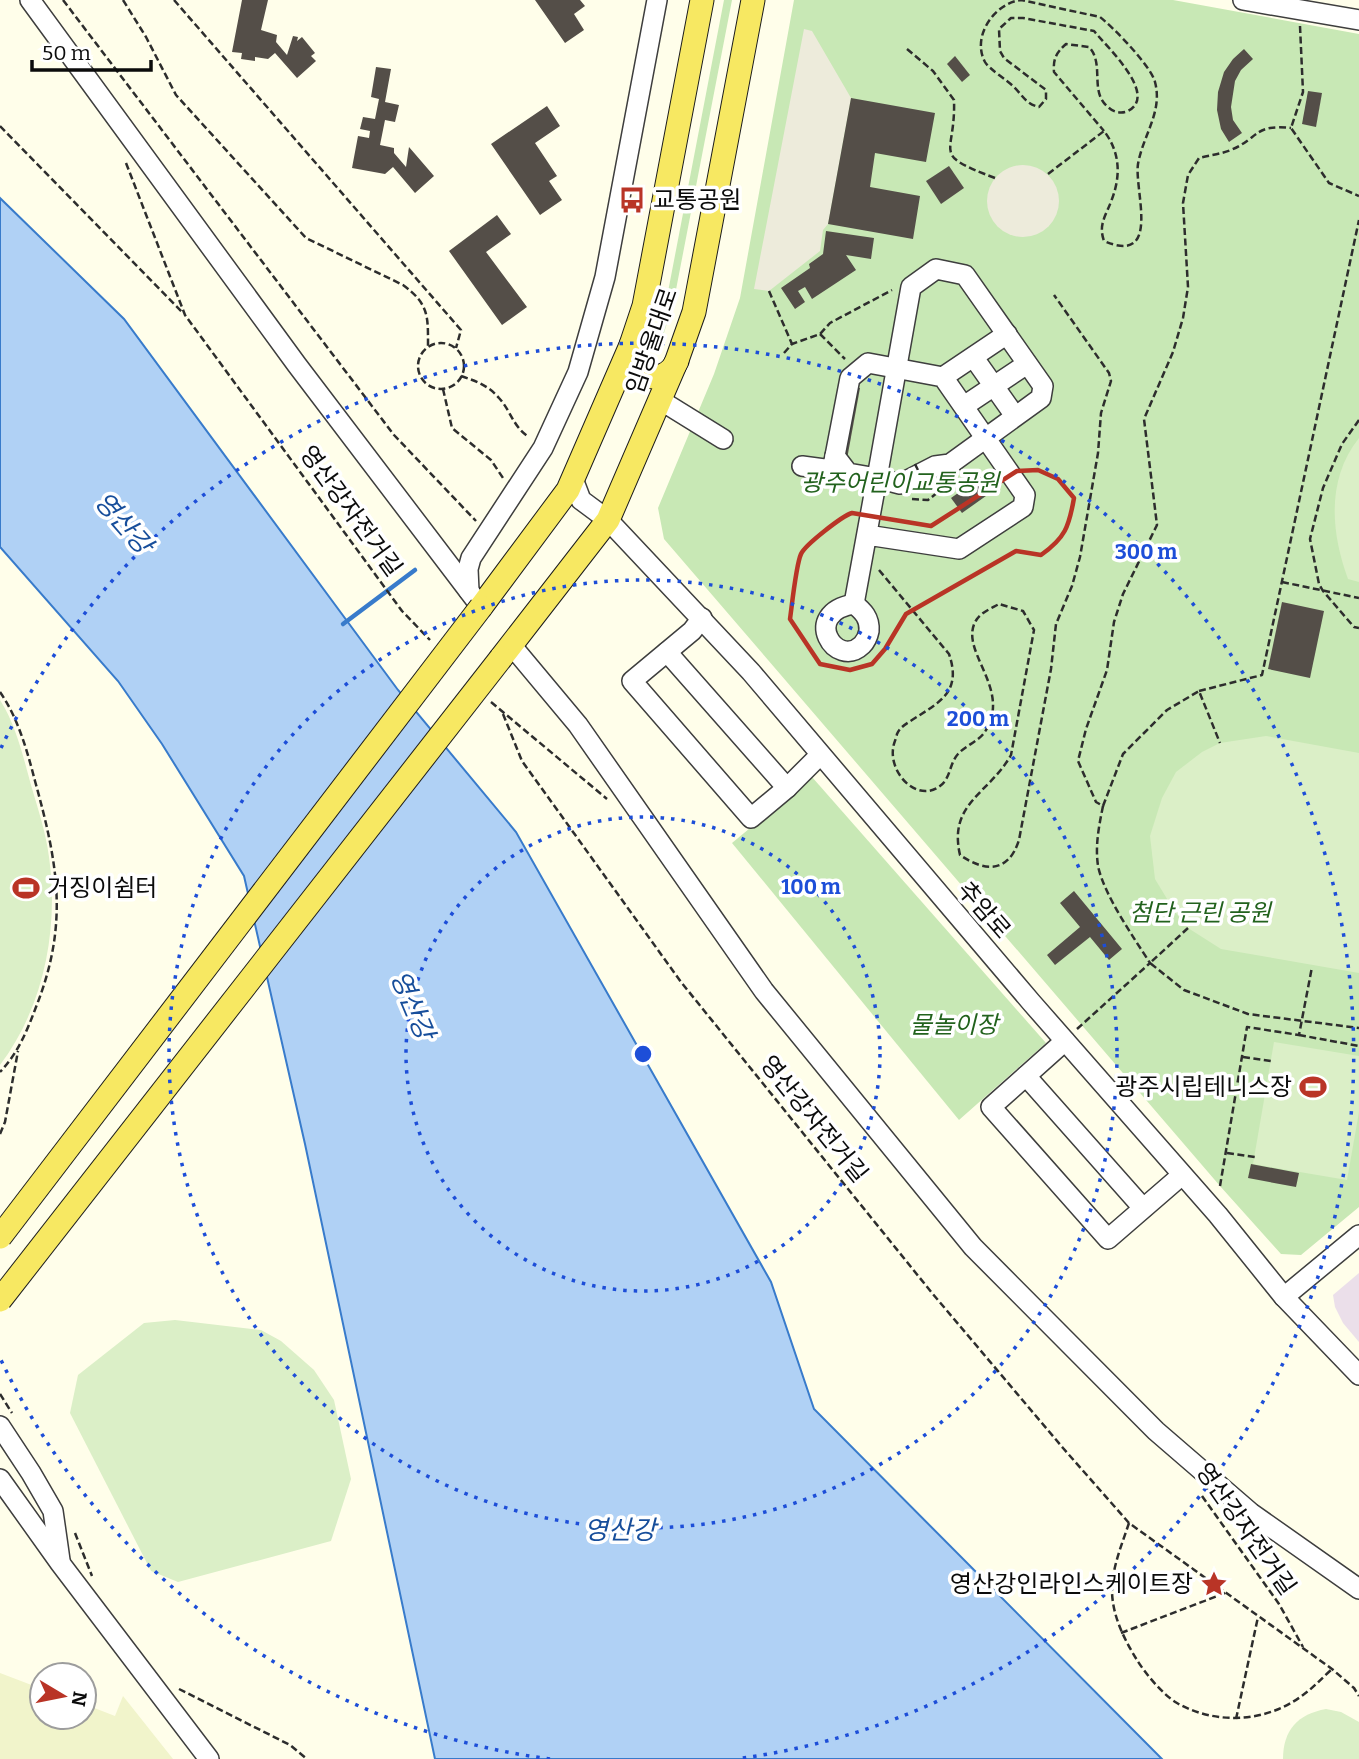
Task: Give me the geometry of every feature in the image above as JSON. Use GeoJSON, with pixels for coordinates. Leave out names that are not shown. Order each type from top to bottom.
{"type":"FeatureCollection","features":[{"type":"Feature","properties":{"kind":"main road","name":"임방울대로"},"geometry":{"type":"LineString","coordinates":[[0,1237],[475,599],[568,490],[631,345],[644,306],[702,0]]}},
{"type":"Feature","properties":{"kind":"main road","name":"임방울대로"},"geometry":{"type":"LineString","coordinates":[[0,1300],[608,520],[677,360],[694,312],[753,0]]}},
{"type":"Feature","properties":{"kind":"main road"},"geometry":{"type":"LineString","coordinates":[[631,345],[629,352],[633,368],[646,377],[662,376],[669,372],[677,360]]}},
{"type":"Feature","properties":{"kind":"street"},"geometry":{"type":"LineString","coordinates":[[30,0],[297,365],[475,599]]}},
{"type":"Feature","properties":{"kind":"street"},"geometry":{"type":"LineString","coordinates":[[475,599],[468,569],[471,558],[545,444],[578,372],[594,323],[657,0]]}},
{"type":"Feature","properties":{"kind":"street"},"geometry":{"type":"LineString","coordinates":[[1243,0],[1300,5],[1359,20]]}},
{"type":"Feature","properties":{"kind":"street"},"geometry":{"type":"LineString","coordinates":[[835,456],[848,474],[877,478],[900,484],[935,466],[950,464],[1041,398],[1043,387],[965,275],[936,269],[911,287],[897,369],[877,478],[867,535],[854,604]]}},
{"type":"Feature","properties":{"kind":"street"},"geometry":{"type":"LineString","coordinates":[[802,466],[832,470],[850,378],[868,363],[943,377],[1006,334]]}},
{"type":"Feature","properties":{"kind":"street"},"geometry":{"type":"LineString","coordinates":[[974,358],[1015,416]]}},
{"type":"Feature","properties":{"kind":"street"},"geometry":{"type":"LineString","coordinates":[[964,406],[1027,364]]}},
{"type":"Feature","properties":{"kind":"street"},"geometry":{"type":"LineString","coordinates":[[867,535],[959,549],[1023,507],[1026,495],[943,377]]}},
{"type":"Feature","properties":{"kind":"street"},"geometry":{"type":"LineString","coordinates":[[660,400],[723,439]]}},
{"type":"Feature","properties":{"kind":"street","name":"추암로"},"geometry":{"type":"LineString","coordinates":[[573,479],[581,500],[608,520],[751,672],[820,755],[1071,1035],[1182,1175],[1284,1297],[1359,1375]]}},
{"type":"Feature","properties":{"kind":"street"},"geometry":{"type":"LineString","coordinates":[[702,618],[692,631],[632,681],[751,818],[787,788],[820,755]]}},
{"type":"Feature","properties":{"kind":"street"},"geometry":{"type":"LineString","coordinates":[[507,652],[578,725],[764,991],[973,1247],[1156,1431],[1251,1513],[1359,1589]]}},
{"type":"Feature","properties":{"kind":"street"},"geometry":{"type":"LineString","coordinates":[[667,652],[787,788]]}},
{"type":"Feature","properties":{"kind":"street"},"geometry":{"type":"LineString","coordinates":[[1071,1035],[991,1107],[1108,1239],[1182,1175]]}},
{"type":"Feature","properties":{"kind":"street"},"geometry":{"type":"LineString","coordinates":[[1026,1076],[1143,1208]]}},
{"type":"Feature","properties":{"kind":"street"},"geometry":{"type":"LineString","coordinates":[[1284,1297],[1359,1235]]}},
{"type":"Feature","properties":{"kind":"street"},"geometry":{"type":"LineString","coordinates":[[7,1421],[31,1473],[53,1511],[60,1563]]}},
{"type":"Feature","properties":{"kind":"street"},"geometry":{"type":"LineString","coordinates":[[0,1479],[60,1563],[209,1759]]}},
{"type":"Feature","properties":{"kind":"path"},"geometry":{"type":"LineString","coordinates":[[63,0],[394,435],[475,519],[489,529]]}},
{"type":"Feature","properties":{"kind":"path"},"geometry":{"type":"LineString","coordinates":[[123,0],[176,95],[306,237],[403,285],[417,295],[426,308],[428,346]]}},
{"type":"Feature","properties":{"kind":"path"},"geometry":{"type":"LineString","coordinates":[[174,0],[461,330],[456,348]]}},
{"type":"Feature","properties":{"kind":"path"},"geometry":{"type":"LineString","coordinates":[[1021,0],[1100,17],[1110,25],[1154,78],[1158,93],[1157,109],[1138,166],[1142,226],[1129,246],[1118,247],[1104,241],[1101,231],[1102,220],[1112,200],[1118,178],[1117,157],[1112,141],[1104,131],[1054,72],[1053,60],[1066,44],[1089,47],[1095,53],[1098,65],[1100,98],[1107,107],[1115,112],[1126,112],[1136,104],[1139,95],[1134,80],[1094,31],[1023,18],[1011,18],[999,29],[1000,51],[1004,58],[1046,90],[1046,99],[1039,107],[1029,105],[1017,90],[986,64],[981,49],[983,32],[993,16],[1009,2],[1021,0]]}},
{"type":"Feature","properties":{"kind":"path"},"geometry":{"type":"LineString","coordinates":[[1291,128],[1303,92],[1300,5]]}},
{"type":"Feature","properties":{"kind":"path"},"geometry":{"type":"LineString","coordinates":[[907,49],[933,71],[954,100],[949,152],[954,160],[995,178]]}},
{"type":"Feature","properties":{"kind":"path","name":"영산강자전거길"},"geometry":{"type":"LineString","coordinates":[[0,125],[185,315],[402,611],[439,648]]}},
{"type":"Feature","properties":{"kind":"path"},"geometry":{"type":"LineString","coordinates":[[1103,806],[1096,802],[1078,761],[1107,670],[1114,622],[1123,594],[1157,525],[1144,419],[1173,352],[1183,318],[1188,287],[1183,203],[1188,175],[1199,158],[1233,149],[1262,129],[1273,126],[1291,128],[1329,183],[1359,196]]}},
{"type":"Feature","properties":{"kind":"path"},"geometry":{"type":"LineString","coordinates":[[1048,174],[1104,131]]}},
{"type":"Feature","properties":{"kind":"path","name":"영산강자전거길"},"geometry":{"type":"LineString","coordinates":[[125,160],[185,315]]}},
{"type":"Feature","properties":{"kind":"path"},"geometry":{"type":"LineString","coordinates":[[1359,220],[1262,675],[1199,691],[1167,710],[1123,754],[1103,806],[1097,848],[1099,869],[1130,933],[1150,963],[1184,990],[1248,1014],[1359,1028]]}},
{"type":"Feature","properties":{"kind":"path"},"geometry":{"type":"LineString","coordinates":[[784,353],[792,344],[820,334],[830,323],[893,290]]}},
{"type":"Feature","properties":{"kind":"path"},"geometry":{"type":"LineString","coordinates":[[768,291],[792,344]]}},
{"type":"Feature","properties":{"kind":"path"},"geometry":{"type":"LineString","coordinates":[[879,569],[949,654],[953,667],[949,693],[939,704],[899,730],[892,749],[898,773],[909,787],[926,791],[940,786],[948,777],[958,754],[984,734],[991,723],[995,710],[993,696],[973,641],[973,629],[978,618],[999,604],[1023,611],[1034,630],[1010,755],[1002,771],[967,807],[957,830],[960,855],[967,860],[987,868],[1006,863],[1016,851],[1019,839],[1051,669],[1056,624],[1072,586],[1080,557],[1098,453],[1101,413],[1111,381],[1109,373],[1054,295]]}},
{"type":"Feature","properties":{"kind":"path"},"geometry":{"type":"LineString","coordinates":[[820,334],[847,362],[850,378]]}},
{"type":"Feature","properties":{"kind":"path"},"geometry":{"type":"LineString","coordinates":[[442,342],[456,348],[464,361],[461,376],[451,387],[443,389],[428,386],[418,374],[418,358],[428,346],[442,342]]}},
{"type":"Feature","properties":{"kind":"path"},"geometry":{"type":"LineString","coordinates":[[461,376],[485,384],[501,399],[513,423],[525,435],[545,444]]}},
{"type":"Feature","properties":{"kind":"path"},"geometry":{"type":"LineString","coordinates":[[443,389],[452,428],[492,460],[512,495]]}},
{"type":"Feature","properties":{"kind":"path"},"geometry":{"type":"LineString","coordinates":[[1359,420],[1342,444],[1323,488],[1310,539],[1323,591],[1354,627],[1359,628]]}},
{"type":"Feature","properties":{"kind":"path"},"geometry":{"type":"LineString","coordinates":[[915,464],[924,482]]}},
{"type":"Feature","properties":{"kind":"path"},"geometry":{"type":"LineString","coordinates":[[1282,582],[1359,598]]}},
{"type":"Feature","properties":{"kind":"path"},"geometry":{"type":"LineString","coordinates":[[1199,691],[1220,743]]}},
{"type":"Feature","properties":{"kind":"path"},"geometry":{"type":"LineString","coordinates":[[0,692],[13,712],[49,832],[56,877],[58,920],[44,989],[19,1048],[5,1122],[0,1134]]}},
{"type":"Feature","properties":{"kind":"path","name":"영산강자전거길"},"geometry":{"type":"LineString","coordinates":[[485,695],[503,714],[607,798]]}},
{"type":"Feature","properties":{"kind":"path","name":"영산강자전거길"},"geometry":{"type":"LineString","coordinates":[[503,714],[522,761],[681,982],[932,1293],[1063,1448],[1129,1523],[1332,1670],[1354,1688],[1359,1696]]}},
{"type":"Feature","properties":{"kind":"path"},"geometry":{"type":"LineString","coordinates":[[1071,1035],[1188,928]]}},
{"type":"Feature","properties":{"kind":"path"},"geometry":{"type":"LineString","coordinates":[[1299,1035],[1312,967]]}},
{"type":"Feature","properties":{"kind":"path"},"geometry":{"type":"LineString","coordinates":[[1220,1186],[1247,1027],[1359,1046]]}},
{"type":"Feature","properties":{"kind":"path"},"geometry":{"type":"LineString","coordinates":[[0,1072],[19,1048]]}},
{"type":"Feature","properties":{"kind":"path"},"geometry":{"type":"LineString","coordinates":[[1242,1056],[1271,1061]]}},
{"type":"Feature","properties":{"kind":"path"},"geometry":{"type":"LineString","coordinates":[[1226,1153],[1255,1157]]}},
{"type":"Feature","properties":{"kind":"path"},"geometry":{"type":"LineString","coordinates":[[0,1394],[7,1421]]}},
{"type":"Feature","properties":{"kind":"path","name":"영산강자전거길"},"geometry":{"type":"LineString","coordinates":[[1202,1496],[1279,1604],[1305,1650]]}},
{"type":"Feature","properties":{"kind":"path"},"geometry":{"type":"LineString","coordinates":[[1129,1523],[1119,1552],[1112,1591],[1121,1633],[1145,1672],[1176,1702],[1216,1717],[1236,1719],[1267,1714],[1301,1697],[1332,1670]]}},
{"type":"Feature","properties":{"kind":"path"},"geometry":{"type":"LineString","coordinates":[[74,1531],[94,1581]]}},
{"type":"Feature","properties":{"kind":"path"},"geometry":{"type":"LineString","coordinates":[[1121,1633],[1225,1593]]}},
{"type":"Feature","properties":{"kind":"path","name":"영산강자전거길"},"geometry":{"type":"LineString","coordinates":[[1236,1719],[1258,1616]]}},
{"type":"Feature","properties":{"kind":"path"},"geometry":{"type":"LineString","coordinates":[[172,1684],[290,1745],[307,1759]]}},
{"type":"Feature","properties":{"kind":"shaded area"},"geometry":{"type":"Polygon","coordinates":[[[804,29],[812,31],[851,98],[828,224],[823,230],[820,251],[769,291],[754,289],[804,29]]]}},
{"type":"Feature","properties":{"kind":"shaded area"},"geometry":{"type":"Polygon","coordinates":[[[1023,165],[1043,171],[1053,181],[1059,201],[1053,221],[1043,231],[1023,237],[1003,231],[993,221],[987,201],[993,181],[1003,171],[1023,165]]]}},
{"type":"Feature","properties":{"kind":"shaded area"},"geometry":{"type":"Polygon","coordinates":[[[1359,1273],[1359,1342],[1343,1323],[1335,1307],[1333,1295],[1359,1273]]]}},
{"type":"Feature","properties":{"kind":"green space"},"geometry":{"type":"Polygon","coordinates":[[[724,0],[732,0],[674,300],[663,336],[656,341],[655,334],[667,297],[724,0]]]}},
{"type":"Feature","properties":{"kind":"green space"},"geometry":{"type":"Polygon","coordinates":[[[794,0],[1173,0],[1359,34],[1359,1207],[1301,1255],[1281,1254],[1220,1186],[664,539],[658,508],[714,374],[740,298],[794,0]]]}},
{"type":"Feature","properties":{"kind":"green space"},"geometry":{"type":"Polygon","coordinates":[[[1359,438],[1359,582],[1348,579],[1342,561],[1335,525],[1335,507],[1341,471],[1359,438]]]}},
{"type":"Feature","properties":{"kind":"green space","name":"거징이쉼터"},"geometry":{"type":"Polygon","coordinates":[[[0,700],[19,741],[44,830],[52,884],[52,911],[45,966],[37,992],[28,1018],[0,1065],[0,700]]]}},
{"type":"Feature","properties":{"kind":"green space","name":"첨단 근린 공원"},"geometry":{"type":"Polygon","coordinates":[[[1266,736],[1359,753],[1359,973],[1221,949],[1188,928],[1155,879],[1150,836],[1162,798],[1176,772],[1202,752],[1220,743],[1266,736]]]}},
{"type":"Feature","properties":{"kind":"green space","name":"물놀이장"},"geometry":{"type":"Polygon","coordinates":[[[812,777],[1046,1043],[959,1120],[732,843],[812,777]]]}},
{"type":"Feature","properties":{"kind":"green space","name":"광주시립테니스장"},"geometry":{"type":"Polygon","coordinates":[[[1274,1042],[1359,1056],[1359,1112],[1347,1180],[1253,1164],[1274,1042]]]}},
{"type":"Feature","properties":{"kind":"green space"},"geometry":{"type":"Polygon","coordinates":[[[175,1320],[261,1330],[281,1341],[314,1370],[334,1400],[351,1479],[331,1541],[178,1582],[151,1571],[70,1413],[78,1375],[144,1323],[175,1320]]]}},
{"type":"Feature","properties":{"kind":"green space"},"geometry":{"type":"Polygon","coordinates":[[[0,1673],[28,1684],[28,1731],[98,1731],[98,1709],[115,1716],[123,1696],[173,1759],[0,1759],[0,1673]]]}},
{"type":"Feature","properties":{"kind":"green space"},"geometry":{"type":"Polygon","coordinates":[[[1326,1709],[1341,1712],[1359,1722],[1359,1759],[1283,1759],[1286,1740],[1294,1725],[1307,1715],[1326,1709]]]}},
{"type":"Feature","properties":{"kind":"water","name":"영산강"},"geometry":{"type":"Polygon","coordinates":[[[0,198],[124,319],[398,690],[516,832],[771,1282],[814,1409],[1162,1759],[435,1759],[305,1144],[244,876],[162,744],[118,681],[0,547],[0,198]]]}},
{"type":"Feature","properties":{"kind":"building"},"geometry":{"type":"Polygon","coordinates":[[[242,0],[268,0],[261,30],[277,35],[276,42],[287,55],[293,36],[298,37],[297,41],[302,37],[315,53],[311,56],[316,61],[297,78],[275,53],[268,59],[255,57],[255,61],[241,59],[242,53],[232,52],[242,0]]]}},
{"type":"Feature","properties":{"kind":"building"},"geometry":{"type":"Polygon","coordinates":[[[535,0],[580,0],[585,6],[574,14],[584,30],[565,43],[535,0]]]}},
{"type":"Feature","properties":{"kind":"building"},"geometry":{"type":"Polygon","coordinates":[[[1244,49],[1253,59],[1241,70],[1235,81],[1231,107],[1233,120],[1242,133],[1229,142],[1221,129],[1217,110],[1218,92],[1224,72],[1244,49]]]}},
{"type":"Feature","properties":{"kind":"building"},"geometry":{"type":"Polygon","coordinates":[[[955,56],[970,75],[962,82],[947,64],[955,56]]]}},
{"type":"Feature","properties":{"kind":"building"},"geometry":{"type":"Polygon","coordinates":[[[376,67],[391,69],[385,102],[399,105],[395,122],[385,120],[380,145],[394,148],[394,153],[406,167],[409,147],[434,176],[415,193],[393,167],[385,174],[352,168],[358,136],[369,138],[370,131],[360,129],[363,117],[375,119],[379,99],[371,97],[376,67]]]}},
{"type":"Feature","properties":{"kind":"building"},"geometry":{"type":"Polygon","coordinates":[[[1308,91],[1322,93],[1316,127],[1302,124],[1308,91]]]}},
{"type":"Feature","properties":{"kind":"building"},"geometry":{"type":"Polygon","coordinates":[[[851,98],[935,113],[926,162],[875,153],[870,187],[920,196],[913,239],[828,224],[851,98]]]}},
{"type":"Feature","properties":{"kind":"building"},"geometry":{"type":"Polygon","coordinates":[[[547,106],[560,126],[535,143],[557,176],[549,181],[562,200],[540,215],[491,144],[547,106]]]}},
{"type":"Feature","properties":{"kind":"building"},"geometry":{"type":"Polygon","coordinates":[[[949,166],[964,188],[941,204],[926,181],[949,166]]]}},
{"type":"Feature","properties":{"kind":"building"},"geometry":{"type":"Polygon","coordinates":[[[497,215],[511,234],[486,252],[527,307],[502,325],[449,251],[497,215]]]}},
{"type":"Feature","properties":{"kind":"building"},"geometry":{"type":"Polygon","coordinates":[[[826,231],[874,238],[871,259],[846,255],[856,270],[812,299],[805,287],[798,291],[805,302],[795,309],[781,288],[810,268],[809,264],[823,254],[826,231]]]}},
{"type":"Feature","properties":{"kind":"building"},"geometry":{"type":"Polygon","coordinates":[[[844,385],[860,388],[847,459],[832,456],[844,385]]]}},
{"type":"Feature","properties":{"kind":"building"},"geometry":{"type":"Polygon","coordinates":[[[989,471],[1000,486],[962,513],[951,498],[989,471]]]}},
{"type":"Feature","properties":{"kind":"building"},"geometry":{"type":"Polygon","coordinates":[[[1282,602],[1324,611],[1310,678],[1268,669],[1282,602]]]}},
{"type":"Feature","properties":{"kind":"building"},"geometry":{"type":"Polygon","coordinates":[[[1074,891],[1122,949],[1109,960],[1090,937],[1055,965],[1047,955],[1080,927],[1060,903],[1074,891]]]}},
{"type":"Feature","properties":{"kind":"building"},"geometry":{"type":"Polygon","coordinates":[[[1251,1164],[1299,1173],[1296,1187],[1248,1178],[1251,1164]]]}},
{"type":"Feature","properties":{"kind":"waterway"},"geometry":{"type":"LineString","coordinates":[[343,624],[415,570]]}},
{"type":"Feature","properties":{"kind":"railway"},"geometry":{"type":"LineString","coordinates":[[1038,470],[1058,479],[1074,498],[1065,531],[1056,543],[1041,555],[1016,551],[906,614],[885,649],[872,664],[850,670],[820,664],[790,619],[799,559],[816,538],[852,513],[931,526],[1017,471],[1038,470]]}},
{"type":"Feature","properties":{"kind":"place","name":"교통공원"},"geometry":{"type":"Point","coordinates":[632,200]}},
{"type":"Feature","properties":{"kind":"place","name":"거징이쉼터"},"geometry":{"type":"Point","coordinates":[26,888]}},
{"type":"Feature","properties":{"kind":"place","name":"광주시립테니스장"},"geometry":{"type":"Point","coordinates":[1313,1087]}},
{"type":"Feature","properties":{"kind":"place","name":"영산강인라인스케이트장"},"geometry":{"type":"Point","coordinates":[1214,1584]}},
{"type":"Feature","properties":{"kind":"park label","name":"광주어린이교통공원"},"geometry":{"type":"Point","coordinates":[900,483]}}]}
